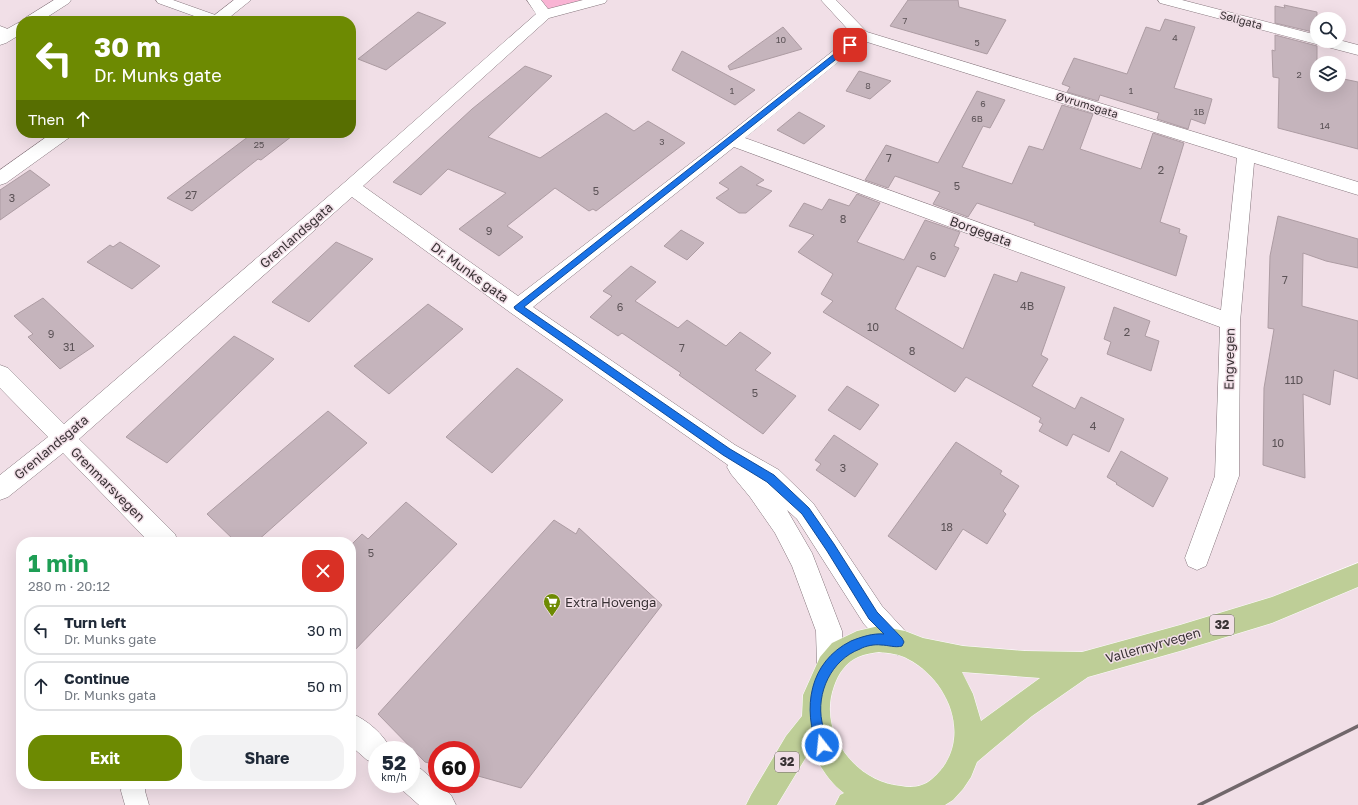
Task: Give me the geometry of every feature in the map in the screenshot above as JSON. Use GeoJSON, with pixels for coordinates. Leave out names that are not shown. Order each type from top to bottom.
{"type":"FeatureCollection","features":[{"type":"Feature","properties":{"kind":"main road","name":"Vallermyrvegen"},"geometry":{"type":"LineString","coordinates":[[909,646],[963,659],[1025,664],[1082,665],[1180,638],[1272,610],[1358,575]]}},
{"type":"Feature","properties":{"kind":"main road","name":"32"},"geometry":{"type":"LineString","coordinates":[[879,639],[909,646],[938,664],[954,683],[964,706],[969,730],[966,754],[957,775],[941,791],[928,798],[921,801],[898,803],[862,801],[852,785],[835,766],[822,745],[816,722],[815,700],[821,680],[830,664],[844,651],[860,643],[879,639]]}},
{"type":"Feature","properties":{"kind":"main road","name":"Vallermyrvegen"},"geometry":{"type":"LineString","coordinates":[[966,754],[992,729],[1082,665]]}},
{"type":"Feature","properties":{"kind":"main road","name":"32"},"geometry":{"type":"LineString","coordinates":[[761,805],[796,746],[816,722]]}},
{"type":"Feature","properties":{"kind":"street"},"geometry":{"type":"LineString","coordinates":[[38,16],[64,0]]}},
{"type":"Feature","properties":{"kind":"street"},"geometry":{"type":"LineString","coordinates":[[222,16],[244,0]]}},
{"type":"Feature","properties":{"kind":"street","name":"Grenlandsgata"},"geometry":{"type":"LineString","coordinates":[[0,489],[63,439],[352,187],[539,7],[600,0]]}},
{"type":"Feature","properties":{"kind":"street","name":"Øvrumsgata"},"geometry":{"type":"LineString","coordinates":[[828,0],[862,35],[1358,189]]}},
{"type":"Feature","properties":{"kind":"street","name":"Søligata"},"geometry":{"type":"LineString","coordinates":[[1165,0],[1310,38]]}},
{"type":"Feature","properties":{"kind":"street"},"geometry":{"type":"LineString","coordinates":[[518,307],[732,140],[862,35]]}},
{"type":"Feature","properties":{"kind":"street"},"geometry":{"type":"LineString","coordinates":[[1346,47],[1358,50]]}},
{"type":"Feature","properties":{"kind":"street"},"geometry":{"type":"LineString","coordinates":[[0,178],[57,138]]}},
{"type":"Feature","properties":{"kind":"street","name":"Borgegata"},"geometry":{"type":"LineString","coordinates":[[732,140],[1230,322]]}},
{"type":"Feature","properties":{"kind":"street","name":"Engvegen"},"geometry":{"type":"LineString","coordinates":[[1197,558],[1227,476],[1230,322],[1246,155]]}},
{"type":"Feature","properties":{"kind":"street","name":"Dr. Munks gata"},"geometry":{"type":"LineString","coordinates":[[352,187],[518,307],[726,452]]}},
{"type":"Feature","properties":{"kind":"street","name":"Grenmarsvegen"},"geometry":{"type":"LineString","coordinates":[[0,374],[161,537]]}},
{"type":"Feature","properties":{"kind":"street"},"geometry":{"type":"LineString","coordinates":[[726,452],[771,478],[805,511],[873,615],[909,646]]}},
{"type":"Feature","properties":{"kind":"street"},"geometry":{"type":"LineString","coordinates":[[726,452],[758,489],[784,524],[803,561],[829,631],[830,664]]}},
{"type":"Feature","properties":{"kind":"street"},"geometry":{"type":"LineString","coordinates":[[356,731],[368,741]]}},
{"type":"Feature","properties":{"kind":"street"},"geometry":{"type":"LineString","coordinates":[[420,787],[441,805]]}},
{"type":"Feature","properties":{"kind":"lane"},"geometry":{"type":"LineString","coordinates":[[162,0],[205,16]]}},
{"type":"Feature","properties":{"kind":"lane"},"geometry":{"type":"LineString","coordinates":[[133,789],[137,805]]}},
{"type":"Feature","properties":{"kind":"shaded area"},"geometry":{"type":"Polygon","coordinates":[[[534,0],[600,0],[544,15],[534,0]]]}},
{"type":"Feature","properties":{"kind":"building"},"geometry":{"type":"Polygon","coordinates":[[[908,0],[958,0],[959,7],[1006,20],[987,54],[890,26],[908,0]]]}},
{"type":"Feature","properties":{"kind":"building"},"geometry":{"type":"Polygon","coordinates":[[[1284,5],[1317,12],[1310,12],[1310,31],[1275,23],[1275,6],[1285,8],[1284,5]]]}},
{"type":"Feature","properties":{"kind":"building"},"geometry":{"type":"Polygon","coordinates":[[[418,12],[446,23],[386,70],[358,59],[418,12]]]}},
{"type":"Feature","properties":{"kind":"building"},"geometry":{"type":"Polygon","coordinates":[[[1165,19],[1195,27],[1174,88],[1212,99],[1205,124],[1191,119],[1188,129],[1157,119],[1159,113],[1100,95],[1098,101],[1067,92],[1070,87],[1062,84],[1074,58],[1127,74],[1146,27],[1160,31],[1165,19]]]}},
{"type":"Feature","properties":{"kind":"building"},"geometry":{"type":"Polygon","coordinates":[[[783,27],[802,49],[730,70],[728,66],[783,27]]]}},
{"type":"Feature","properties":{"kind":"building"},"geometry":{"type":"Polygon","coordinates":[[[1275,35],[1310,44],[1310,48],[1317,48],[1317,56],[1310,56],[1310,92],[1346,92],[1346,79],[1358,82],[1358,149],[1278,128],[1279,78],[1273,77],[1272,50],[1275,51],[1275,35]]]}},
{"type":"Feature","properties":{"kind":"building"},"geometry":{"type":"Polygon","coordinates":[[[682,51],[755,90],[735,105],[672,70],[682,51]]]}},
{"type":"Feature","properties":{"kind":"building"},"geometry":{"type":"Polygon","coordinates":[[[525,66],[552,76],[488,137],[540,158],[606,113],[634,131],[648,121],[685,143],[596,211],[593,209],[589,211],[555,188],[507,226],[523,237],[499,256],[459,229],[506,193],[448,169],[421,195],[393,182],[472,109],[525,66]]]}},
{"type":"Feature","properties":{"kind":"building"},"geometry":{"type":"Polygon","coordinates":[[[859,71],[891,81],[870,99],[846,91],[859,71]]]}},
{"type":"Feature","properties":{"kind":"building"},"geometry":{"type":"Polygon","coordinates":[[[977,91],[1005,100],[990,128],[983,126],[962,167],[1012,184],[1029,146],[1043,150],[1062,105],[1093,114],[1080,149],[1141,169],[1153,133],[1184,143],[1160,222],[1180,229],[1179,233],[1187,236],[1176,276],[977,203],[968,217],[933,204],[940,192],[895,176],[888,188],[865,180],[886,145],[938,163],[977,91]]]}},
{"type":"Feature","properties":{"kind":"building"},"geometry":{"type":"Polygon","coordinates":[[[799,112],[825,126],[804,144],[777,130],[799,112]]]}},
{"type":"Feature","properties":{"kind":"building"},"geometry":{"type":"Polygon","coordinates":[[[246,138],[290,138],[261,160],[258,159],[192,211],[167,198],[246,138]]]}},
{"type":"Feature","properties":{"kind":"building"},"geometry":{"type":"Polygon","coordinates":[[[741,166],[764,180],[756,185],[772,191],[746,213],[739,213],[716,198],[729,189],[719,183],[741,166]]]}},
{"type":"Feature","properties":{"kind":"building"},"geometry":{"type":"Polygon","coordinates":[[[30,170],[50,185],[0,220],[0,190],[30,170]]]}},
{"type":"Feature","properties":{"kind":"building"},"geometry":{"type":"Polygon","coordinates":[[[857,194],[880,203],[857,242],[904,260],[925,220],[960,232],[954,246],[959,248],[945,277],[917,266],[895,309],[963,349],[994,274],[1017,282],[1021,272],[1065,287],[1041,355],[1048,359],[1032,386],[1075,409],[1081,397],[1124,419],[1109,452],[1073,434],[1067,446],[1039,431],[1043,424],[1039,422],[1041,418],[966,377],[955,392],[823,312],[833,301],[821,294],[833,274],[798,252],[814,235],[789,226],[804,203],[822,210],[829,199],[849,206],[857,194]]]}},
{"type":"Feature","properties":{"kind":"building"},"geometry":{"type":"Polygon","coordinates":[[[1278,216],[1358,239],[1358,268],[1326,261],[1303,253],[1302,306],[1358,321],[1358,379],[1334,370],[1330,405],[1303,394],[1305,478],[1263,465],[1264,388],[1274,329],[1268,328],[1270,256],[1278,216]]]}},
{"type":"Feature","properties":{"kind":"building"},"geometry":{"type":"Polygon","coordinates":[[[681,230],[704,243],[687,260],[664,246],[681,230]]]}},
{"type":"Feature","properties":{"kind":"building"},"geometry":{"type":"Polygon","coordinates":[[[120,242],[160,266],[132,289],[87,262],[110,245],[113,247],[120,242]]]}},
{"type":"Feature","properties":{"kind":"building"},"geometry":{"type":"Polygon","coordinates":[[[336,242],[373,259],[309,322],[272,302],[336,242]]]}},
{"type":"Feature","properties":{"kind":"building"},"geometry":{"type":"Polygon","coordinates":[[[631,266],[656,282],[635,301],[678,328],[687,320],[726,346],[740,332],[771,353],[755,370],[796,396],[763,434],[679,375],[681,373],[622,333],[618,336],[590,317],[612,296],[603,291],[631,266]]]}},
{"type":"Feature","properties":{"kind":"building"},"geometry":{"type":"Polygon","coordinates":[[[43,298],[94,346],[60,369],[28,337],[33,334],[14,316],[43,298]]]}},
{"type":"Feature","properties":{"kind":"building"},"geometry":{"type":"Polygon","coordinates":[[[428,304],[463,329],[389,394],[354,366],[428,304]]]}},
{"type":"Feature","properties":{"kind":"building"},"geometry":{"type":"Polygon","coordinates":[[[1114,307],[1150,321],[1145,336],[1159,341],[1151,371],[1107,354],[1111,342],[1104,339],[1114,307]]]}},
{"type":"Feature","properties":{"kind":"building"},"geometry":{"type":"Polygon","coordinates":[[[234,336],[274,359],[167,463],[126,437],[234,336]]]}},
{"type":"Feature","properties":{"kind":"building"},"geometry":{"type":"Polygon","coordinates":[[[517,368],[563,400],[492,473],[446,437],[517,368]]]}},
{"type":"Feature","properties":{"kind":"building"},"geometry":{"type":"Polygon","coordinates":[[[847,386],[879,405],[860,430],[828,410],[847,386]]]}},
{"type":"Feature","properties":{"kind":"building"},"geometry":{"type":"Polygon","coordinates":[[[328,411],[367,443],[262,537],[231,537],[207,514],[328,411]]]}},
{"type":"Feature","properties":{"kind":"building"},"geometry":{"type":"Polygon","coordinates":[[[834,435],[878,464],[855,497],[816,470],[821,464],[815,460],[834,435]]]}},
{"type":"Feature","properties":{"kind":"building"},"geometry":{"type":"Polygon","coordinates":[[[956,442],[1002,471],[1000,474],[1019,486],[1003,511],[1006,514],[987,544],[963,529],[936,570],[888,536],[956,442]]]}},
{"type":"Feature","properties":{"kind":"building"},"geometry":{"type":"Polygon","coordinates":[[[1121,451],[1168,478],[1153,507],[1107,477],[1121,451]]]}},
{"type":"Feature","properties":{"kind":"building"},"geometry":{"type":"Polygon","coordinates":[[[406,502],[457,544],[356,649],[356,540],[362,534],[368,539],[406,502]]]}},
{"type":"Feature","properties":{"kind":"building"},"geometry":{"type":"Polygon","coordinates":[[[554,520],[576,534],[579,528],[662,605],[521,788],[480,777],[480,741],[428,741],[428,763],[425,762],[420,757],[420,741],[404,741],[378,714],[554,520]]]}},
{"type":"Feature","properties":{"kind":"railway"},"geometry":{"type":"LineString","coordinates":[[1199,805],[1358,726]]}},
{"type":"Feature","properties":{"kind":"place","name":"Extra Hovenga"},"geometry":{"type":"Point","coordinates":[552,617]}},
{"type":"Feature","properties":{"kind":"route"},"geometry":{"type":"LineString","coordinates":[[822,745],[816,722],[815,700],[821,680],[830,664],[844,651],[860,643],[879,639],[898,642],[873,615],[805,511],[771,478],[726,452],[518,307],[719,150],[850,45]]}}]}
